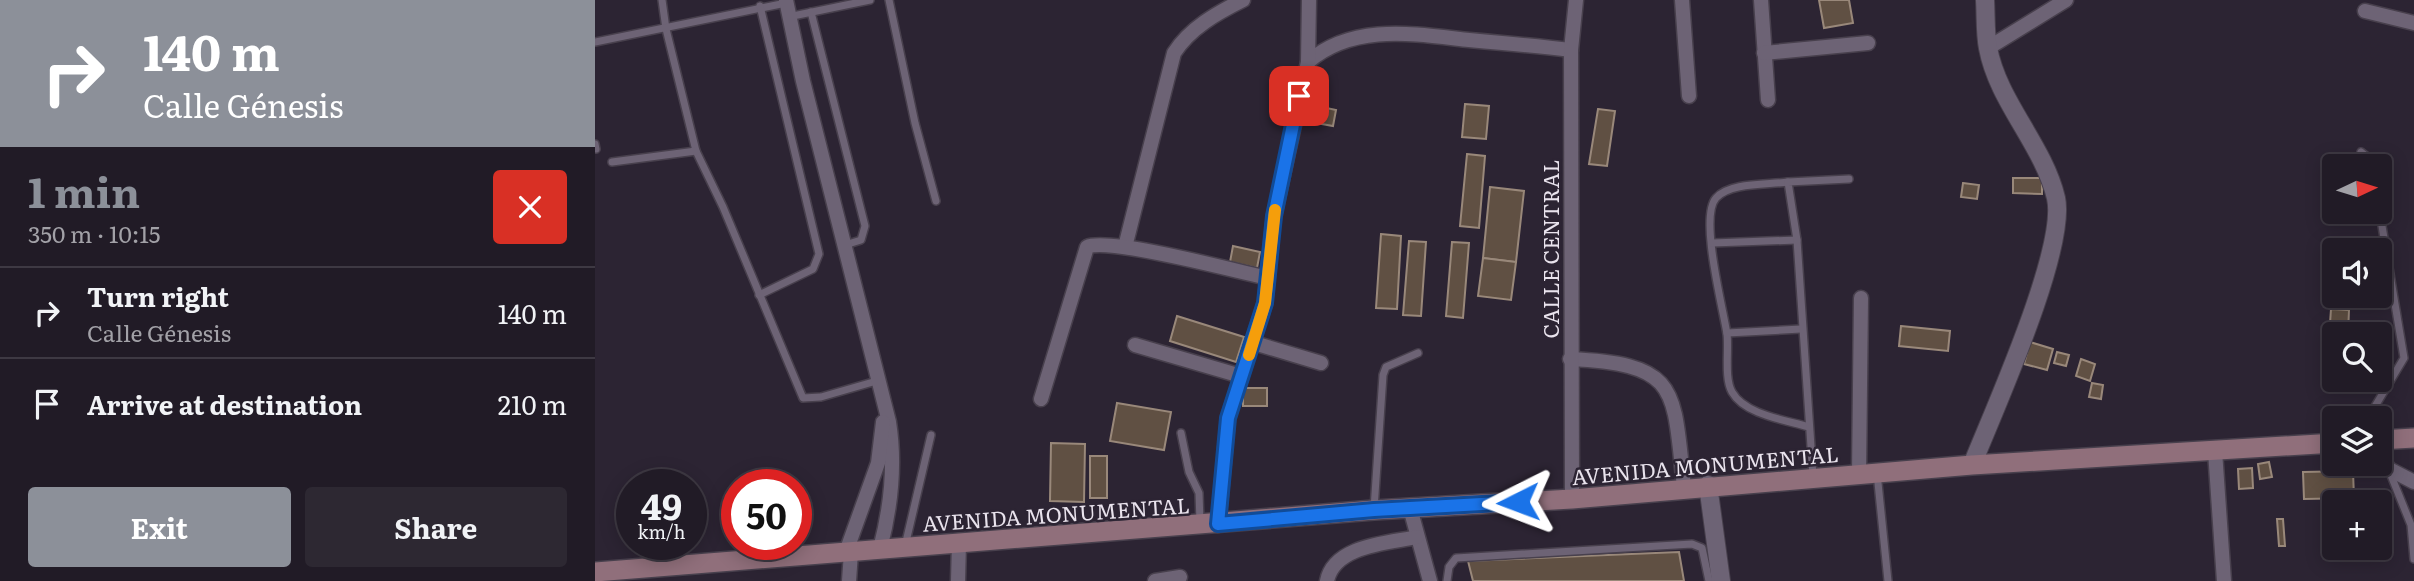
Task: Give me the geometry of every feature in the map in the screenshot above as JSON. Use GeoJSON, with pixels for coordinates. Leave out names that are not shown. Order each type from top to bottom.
{"type":"FeatureCollection","features":[{"type":"Feature","properties":{"kind":"main road"},"geometry":{"type":"LineString","coordinates":[[2392,439],[2414,438]]}},
{"type":"Feature","properties":{"kind":"main road","name":"AVENIDA MONUMENTAL"},"geometry":{"type":"LineString","coordinates":[[595,572],[1374,510],[1572,499],[1708,485],[1972,465],[2322,444]]}},
{"type":"Feature","properties":{"kind":"street"},"geometry":{"type":"LineString","coordinates":[[1125,247],[1171,66],[1180,44],[1211,16],[1243,0]]}},
{"type":"Feature","properties":{"kind":"street"},"geometry":{"type":"LineString","coordinates":[[1209,525],[1228,418],[1265,303],[1274,216],[1308,62],[1309,0]]}},
{"type":"Feature","properties":{"kind":"street","name":"CALLE CENTRAL"},"geometry":{"type":"LineString","coordinates":[[1572,499],[1571,50],[1576,0]]}},
{"type":"Feature","properties":{"kind":"street"},"geometry":{"type":"LineString","coordinates":[[1682,0],[1689,96]]}},
{"type":"Feature","properties":{"kind":"street"},"geometry":{"type":"LineString","coordinates":[[1761,0],[1768,100]]}},
{"type":"Feature","properties":{"kind":"street"},"geometry":{"type":"LineString","coordinates":[[1972,465],[2041,288],[2058,220],[2055,197],[2042,163],[1997,76],[1988,48],[1985,0]]}},
{"type":"Feature","properties":{"kind":"street"},"geometry":{"type":"LineString","coordinates":[[1988,48],[2066,0]]}},
{"type":"Feature","properties":{"kind":"street"},"geometry":{"type":"LineString","coordinates":[[2383,16],[2384,0]]}},
{"type":"Feature","properties":{"kind":"street"},"geometry":{"type":"LineString","coordinates":[[787,7],[884,403],[894,465],[891,500],[880,549]]}},
{"type":"Feature","properties":{"kind":"street"},"geometry":{"type":"LineString","coordinates":[[2365,12],[2414,23]]}},
{"type":"Feature","properties":{"kind":"street"},"geometry":{"type":"LineString","coordinates":[[1308,62],[1320,51],[1340,42],[1383,33],[1571,50]]}},
{"type":"Feature","properties":{"kind":"street"},"geometry":{"type":"LineString","coordinates":[[1764,53],[1868,43]]}},
{"type":"Feature","properties":{"kind":"street"},"geometry":{"type":"LineString","coordinates":[[1041,399],[1087,247],[1125,247],[1267,278]]}},
{"type":"Feature","properties":{"kind":"street"},"geometry":{"type":"LineString","coordinates":[[1861,298],[1868,473]]}},
{"type":"Feature","properties":{"kind":"street"},"geometry":{"type":"LineString","coordinates":[[1254,344],[1321,363]]}},
{"type":"Feature","properties":{"kind":"street"},"geometry":{"type":"LineString","coordinates":[[1135,345],[1241,376]]}},
{"type":"Feature","properties":{"kind":"street"},"geometry":{"type":"LineString","coordinates":[[1570,359],[1628,364],[1646,370],[1663,386],[1676,412],[1684,488]]}},
{"type":"Feature","properties":{"kind":"street"},"geometry":{"type":"LineString","coordinates":[[849,581],[848,552],[878,463],[884,403]]}},
{"type":"Feature","properties":{"kind":"street"},"geometry":{"type":"LineString","coordinates":[[2215,451],[2224,581]]}},
{"type":"Feature","properties":{"kind":"street"},"geometry":{"type":"LineString","coordinates":[[2392,471],[2414,482]]}},
{"type":"Feature","properties":{"kind":"street"},"geometry":{"type":"LineString","coordinates":[[1708,485],[1720,581]]}},
{"type":"Feature","properties":{"kind":"street"},"geometry":{"type":"LineString","coordinates":[[869,493],[891,500]]}},
{"type":"Feature","properties":{"kind":"street"},"geometry":{"type":"LineString","coordinates":[[1410,508],[1430,581]]}},
{"type":"Feature","properties":{"kind":"street"},"geometry":{"type":"LineString","coordinates":[[1327,581],[1335,564],[1346,555],[1417,537]]}},
{"type":"Feature","properties":{"kind":"street"},"geometry":{"type":"LineString","coordinates":[[958,581],[959,543]]}},
{"type":"Feature","properties":{"kind":"street"},"geometry":{"type":"LineString","coordinates":[[1155,581],[1180,577]]}},
{"type":"Feature","properties":{"kind":"lane"},"geometry":{"type":"LineString","coordinates":[[662,0],[666,29],[696,151],[803,398],[821,397],[880,380]]}},
{"type":"Feature","properties":{"kind":"lane"},"geometry":{"type":"LineString","coordinates":[[595,41],[666,29],[760,6],[787,7],[811,12],[825,4],[870,0]]}},
{"type":"Feature","properties":{"kind":"lane"},"geometry":{"type":"LineString","coordinates":[[890,0],[915,123],[936,201]]}},
{"type":"Feature","properties":{"kind":"lane"},"geometry":{"type":"LineString","coordinates":[[759,295],[813,269],[819,254],[760,6]]}},
{"type":"Feature","properties":{"kind":"lane"},"geometry":{"type":"LineString","coordinates":[[811,12],[865,226],[861,240],[845,245]]}},
{"type":"Feature","properties":{"kind":"lane"},"geometry":{"type":"LineString","coordinates":[[613,162],[696,151]]}},
{"type":"Feature","properties":{"kind":"lane"},"geometry":{"type":"LineString","coordinates":[[1809,427],[1767,415],[1741,402],[1731,391],[1727,333],[1715,287],[1710,215],[1714,200],[1725,190],[1788,182],[1849,179]]}},
{"type":"Feature","properties":{"kind":"lane"},"geometry":{"type":"LineString","coordinates":[[1788,182],[1797,240],[1801,330],[1814,477]]}},
{"type":"Feature","properties":{"kind":"lane"},"geometry":{"type":"LineString","coordinates":[[2376,406],[2402,366],[2403,358],[2382,224]]}},
{"type":"Feature","properties":{"kind":"lane"},"geometry":{"type":"LineString","coordinates":[[1712,243],[1797,240]]}},
{"type":"Feature","properties":{"kind":"lane"},"geometry":{"type":"LineString","coordinates":[[1727,333],[1801,330]]}},
{"type":"Feature","properties":{"kind":"lane"},"geometry":{"type":"LineString","coordinates":[[1374,510],[1386,367],[1418,352]]}},
{"type":"Feature","properties":{"kind":"lane"},"geometry":{"type":"LineString","coordinates":[[1181,433],[1189,472],[1209,525]]}},
{"type":"Feature","properties":{"kind":"lane"},"geometry":{"type":"LineString","coordinates":[[905,546],[930,435]]}},
{"type":"Feature","properties":{"kind":"lane"},"geometry":{"type":"LineString","coordinates":[[1868,473],[1888,581]]}},
{"type":"Feature","properties":{"kind":"lane"},"geometry":{"type":"LineString","coordinates":[[2392,476],[2411,525],[2414,559]]}},
{"type":"Feature","properties":{"kind":"lane"},"geometry":{"type":"LineString","coordinates":[[1447,581],[1449,567],[1455,558],[1692,544],[1702,548],[1709,581]]}},
{"type":"Feature","properties":{"kind":"building"},"geometry":{"type":"Polygon","coordinates":[[[1819,0],[1849,0],[1853,23],[1824,28],[1819,0]]]}},
{"type":"Feature","properties":{"kind":"building"},"geometry":{"type":"Polygon","coordinates":[[[1308,104],[1336,110],[1333,126],[1305,121],[1308,104]]]}},
{"type":"Feature","properties":{"kind":"building"},"geometry":{"type":"Polygon","coordinates":[[[1465,104],[1489,106],[1486,139],[1462,137],[1465,104]]]}},
{"type":"Feature","properties":{"kind":"building"},"geometry":{"type":"Polygon","coordinates":[[[1598,109],[1615,111],[1607,166],[1589,164],[1598,109]]]}},
{"type":"Feature","properties":{"kind":"building"},"geometry":{"type":"Polygon","coordinates":[[[1467,154],[1485,156],[1479,228],[1460,226],[1467,154]]]}},
{"type":"Feature","properties":{"kind":"building"},"geometry":{"type":"Polygon","coordinates":[[[2013,178],[2042,178],[2042,194],[2013,193],[2013,178]]]}},
{"type":"Feature","properties":{"kind":"building"},"geometry":{"type":"Polygon","coordinates":[[[1963,183],[1979,185],[1977,199],[1961,197],[1963,183]]]}},
{"type":"Feature","properties":{"kind":"building"},"geometry":{"type":"Polygon","coordinates":[[[1490,187],[1524,191],[1516,262],[1483,258],[1490,187]]]}},
{"type":"Feature","properties":{"kind":"building"},"geometry":{"type":"Polygon","coordinates":[[[1381,234],[1401,236],[1397,309],[1376,308],[1381,234]]]}},
{"type":"Feature","properties":{"kind":"building"},"geometry":{"type":"Polygon","coordinates":[[[1409,241],[1426,242],[1421,316],[1403,315],[1409,241]]]}},
{"type":"Feature","properties":{"kind":"building"},"geometry":{"type":"Polygon","coordinates":[[[1452,242],[1469,243],[1463,318],[1446,316],[1452,242]]]}},
{"type":"Feature","properties":{"kind":"building"},"geometry":{"type":"Polygon","coordinates":[[[1233,246],[1260,252],[1257,268],[1230,262],[1233,246]]]}},
{"type":"Feature","properties":{"kind":"building"},"geometry":{"type":"Polygon","coordinates":[[[1483,258],[1516,262],[1511,300],[1478,296],[1483,258]]]}},
{"type":"Feature","properties":{"kind":"building"},"geometry":{"type":"Polygon","coordinates":[[[2331,309],[2349,310],[2348,322],[2330,322],[2331,309]]]}},
{"type":"Feature","properties":{"kind":"building"},"geometry":{"type":"Polygon","coordinates":[[[1177,316],[1244,337],[1236,362],[1170,341],[1177,316]]]}},
{"type":"Feature","properties":{"kind":"building"},"geometry":{"type":"Polygon","coordinates":[[[1901,326],[1950,331],[1948,351],[1899,346],[1901,326]]]}},
{"type":"Feature","properties":{"kind":"building"},"geometry":{"type":"Polygon","coordinates":[[[2030,342],[2053,349],[2047,370],[2024,364],[2030,342]]]}},
{"type":"Feature","properties":{"kind":"building"},"geometry":{"type":"Polygon","coordinates":[[[2057,352],[2069,355],[2066,366],[2054,363],[2057,352]]]}},
{"type":"Feature","properties":{"kind":"building"},"geometry":{"type":"Polygon","coordinates":[[[2081,359],[2095,364],[2090,381],[2076,376],[2081,359]]]}},
{"type":"Feature","properties":{"kind":"building"},"geometry":{"type":"Polygon","coordinates":[[[2092,383],[2103,385],[2101,399],[2089,397],[2092,383]]]}},
{"type":"Feature","properties":{"kind":"building"},"geometry":{"type":"Polygon","coordinates":[[[1243,388],[1267,388],[1267,406],[1243,406],[1243,388]]]}},
{"type":"Feature","properties":{"kind":"building"},"geometry":{"type":"Polygon","coordinates":[[[1117,403],[1171,412],[1164,450],[1110,441],[1117,403]]]}},
{"type":"Feature","properties":{"kind":"building"},"geometry":{"type":"Polygon","coordinates":[[[1051,443],[1085,444],[1084,502],[1050,501],[1051,443]]]}},
{"type":"Feature","properties":{"kind":"building"},"geometry":{"type":"Polygon","coordinates":[[[1090,456],[1107,456],[1107,498],[1090,498],[1090,456]]]}},
{"type":"Feature","properties":{"kind":"building"},"geometry":{"type":"Polygon","coordinates":[[[2269,462],[2272,477],[2260,479],[2258,464],[2269,462]]]}},
{"type":"Feature","properties":{"kind":"building"},"geometry":{"type":"Polygon","coordinates":[[[2252,468],[2253,488],[2239,489],[2238,469],[2252,468]]]}},
{"type":"Feature","properties":{"kind":"building"},"geometry":{"type":"Polygon","coordinates":[[[2303,472],[2322,472],[2322,476],[2353,476],[2354,490],[2322,490],[2322,499],[2304,499],[2303,472]]]}},
{"type":"Feature","properties":{"kind":"building"},"geometry":{"type":"Polygon","coordinates":[[[2277,519],[2283,519],[2285,546],[2279,546],[2277,519]]]}},
{"type":"Feature","properties":{"kind":"building"},"geometry":{"type":"Polygon","coordinates":[[[1679,552],[1684,581],[1473,581],[1468,561],[1679,552]]]}},
{"type":"Feature","properties":{"kind":"slow traffic"},"geometry":{"type":"LineString","coordinates":[[1249,355],[1265,303],[1275,210]]}},
{"type":"Feature","properties":{"kind":"route"},"geometry":{"type":"LineString","coordinates":[[1299,96],[1274,216],[1265,303],[1228,418],[1218,524],[1374,510],[1518,502]]}}]}
